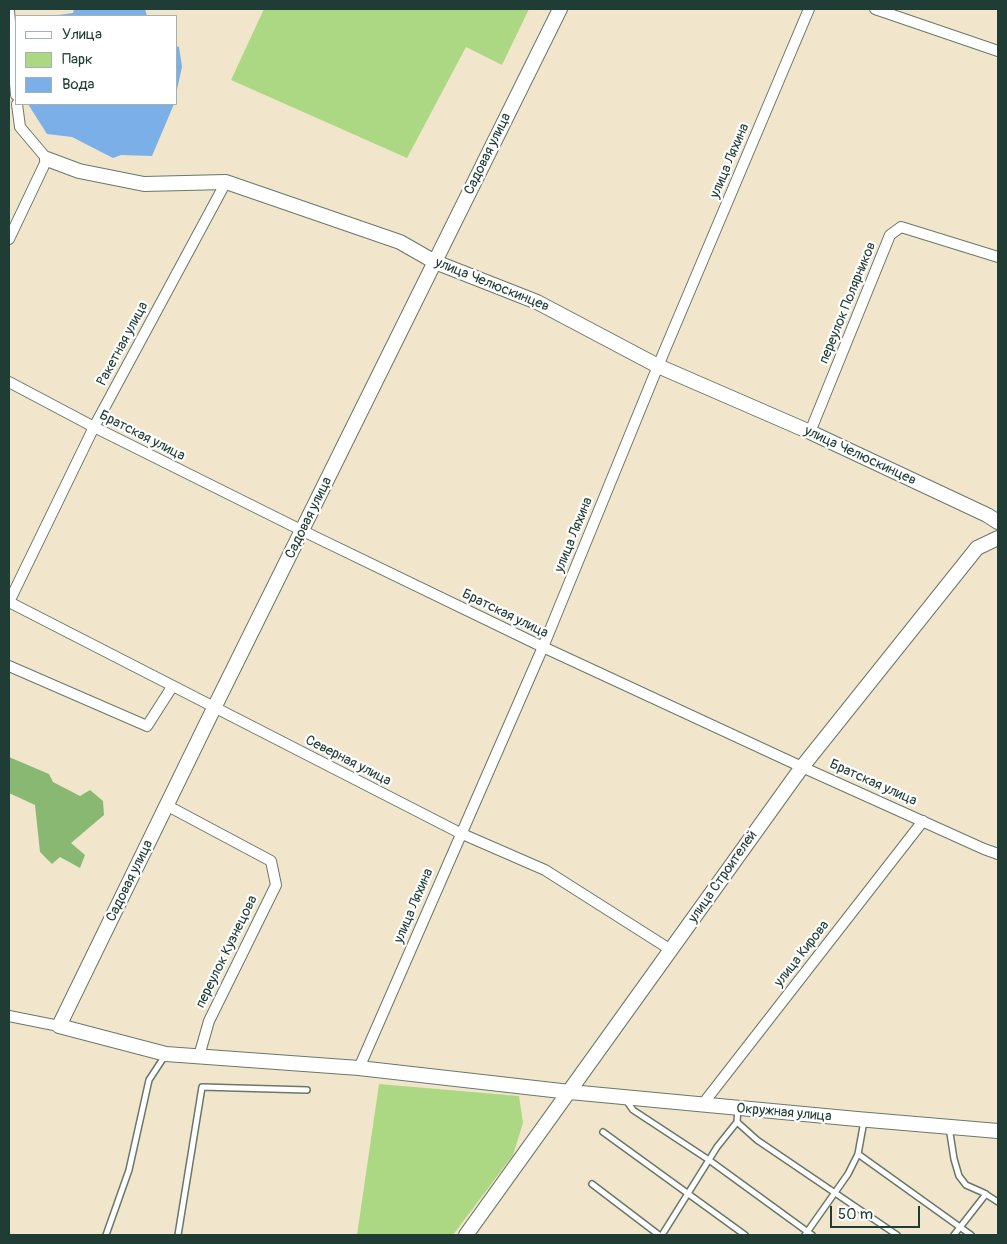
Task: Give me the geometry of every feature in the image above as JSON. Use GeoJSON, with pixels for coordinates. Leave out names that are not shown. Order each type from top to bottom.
{"type":"FeatureCollection","features":[{"type":"Feature","properties":{"kind":"street","name":"Садовая улица"},"geometry":{"type":"LineString","coordinates":[[59,1026],[560,9]]}},
{"type":"Feature","properties":{"kind":"street","name":"улица Ляхина"},"geometry":{"type":"LineString","coordinates":[[359,1068],[542,647],[809,9]]}},
{"type":"Feature","properties":{"kind":"street"},"geometry":{"type":"LineString","coordinates":[[875,9],[998,50]]}},
{"type":"Feature","properties":{"kind":"street"},"geometry":{"type":"LineString","coordinates":[[9,10],[15,82]]}},
{"type":"Feature","properties":{"kind":"street"},"geometry":{"type":"LineString","coordinates":[[9,239],[47,159],[20,127],[17,105]]}},
{"type":"Feature","properties":{"kind":"street","name":"улица Челюскинцев"},"geometry":{"type":"LineString","coordinates":[[47,159],[79,172],[144,184],[226,182],[400,242],[435,262],[537,302],[658,366],[810,432],[987,515],[998,522]]}},
{"type":"Feature","properties":{"kind":"street","name":"Ракетная улица"},"geometry":{"type":"LineString","coordinates":[[9,602],[94,428],[226,182]]}},
{"type":"Feature","properties":{"kind":"street","name":"переулок Полярников"},"geometry":{"type":"LineString","coordinates":[[810,432],[890,235],[901,227],[998,257]]}},
{"type":"Feature","properties":{"kind":"street","name":"Братская улица"},"geometry":{"type":"LineString","coordinates":[[9,382],[94,428],[542,647],[998,854]]}},
{"type":"Feature","properties":{"kind":"street","name":"улица Строителей"},"geometry":{"type":"LineString","coordinates":[[466,1235],[802,766],[977,548],[998,538]]}},
{"type":"Feature","properties":{"kind":"street","name":"Северная улица"},"geometry":{"type":"LineString","coordinates":[[9,602],[460,833],[545,870],[671,950]]}},
{"type":"Feature","properties":{"kind":"street"},"geometry":{"type":"LineString","coordinates":[[9,666],[147,726],[172,686]]}},
{"type":"Feature","properties":{"kind":"street","name":"переулок Кузнецова"},"geometry":{"type":"LineString","coordinates":[[166,806],[271,860],[276,885],[209,1021],[200,1056]]}},
{"type":"Feature","properties":{"kind":"street","name":"улица Кирова"},"geometry":{"type":"LineString","coordinates":[[702,1105],[923,821]]}},
{"type":"Feature","properties":{"kind":"street"},"geometry":{"type":"LineString","coordinates":[[9,1016],[59,1026]]}},
{"type":"Feature","properties":{"kind":"street","name":"Окружная улица"},"geometry":{"type":"LineString","coordinates":[[59,1026],[166,1054],[359,1068],[624,1098],[998,1131]]}},
{"type":"Feature","properties":{"kind":"lane"},"geometry":{"type":"LineString","coordinates":[[106,1235],[129,1170],[149,1080],[166,1054]]}},
{"type":"Feature","properties":{"kind":"lane"},"geometry":{"type":"LineString","coordinates":[[178,1235],[202,1087],[307,1090]]}},
{"type":"Feature","properties":{"kind":"lane"},"geometry":{"type":"LineString","coordinates":[[624,1098],[634,1110],[709,1160],[808,1234],[848,1174],[858,1154],[864,1120]]}},
{"type":"Feature","properties":{"kind":"lane"},"geometry":{"type":"LineString","coordinates":[[592,1184],[660,1235],[709,1160],[737,1122],[738,1108]]}},
{"type":"Feature","properties":{"kind":"lane"},"geometry":{"type":"LineString","coordinates":[[737,1122],[757,1140],[897,1235]]}},
{"type":"Feature","properties":{"kind":"lane"},"geometry":{"type":"LineString","coordinates":[[949,1127],[959,1176],[966,1185],[998,1202]]}},
{"type":"Feature","properties":{"kind":"lane"},"geometry":{"type":"LineString","coordinates":[[603,1132],[745,1235]]}},
{"type":"Feature","properties":{"kind":"lane"},"geometry":{"type":"LineString","coordinates":[[858,1154],[971,1235]]}},
{"type":"Feature","properties":{"kind":"lane"},"geometry":{"type":"LineString","coordinates":[[954,1235],[986,1194]]}},
{"type":"Feature","properties":{"kind":"green space"},"geometry":{"type":"Polygon","coordinates":[[[264,9],[529,9],[502,65],[466,47],[407,158],[231,80],[264,9]]]}},
{"type":"Feature","properties":{"kind":"green space"},"geometry":{"type":"Polygon","coordinates":[[[9,757],[49,774],[53,782],[80,796],[90,790],[103,801],[104,815],[71,843],[85,855],[80,868],[60,857],[52,864],[40,852],[35,805],[9,793],[9,757]]]}},
{"type":"Feature","properties":{"kind":"green space"},"geometry":{"type":"Polygon","coordinates":[[[379,1084],[519,1096],[523,1123],[513,1155],[453,1235],[357,1235],[379,1084]]]}},
{"type":"Feature","properties":{"kind":"water"},"geometry":{"type":"Polygon","coordinates":[[[74,9],[145,9],[147,15],[58,15],[73,13],[74,9]]]}},
{"type":"Feature","properties":{"kind":"water"},"geometry":{"type":"Polygon","coordinates":[[[178,47],[179,47],[182,67],[178,85],[178,47]]]}},
{"type":"Feature","properties":{"kind":"water"},"geometry":{"type":"Polygon","coordinates":[[[29,105],[174,105],[152,156],[121,155],[113,158],[72,137],[47,134],[29,105]]]}}]}
